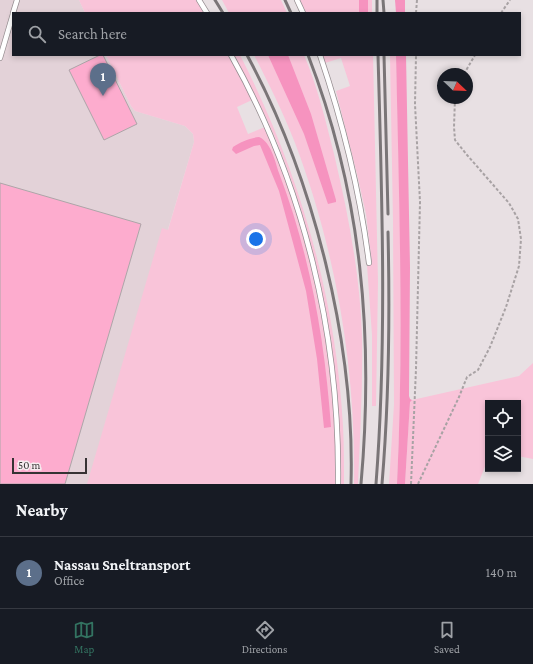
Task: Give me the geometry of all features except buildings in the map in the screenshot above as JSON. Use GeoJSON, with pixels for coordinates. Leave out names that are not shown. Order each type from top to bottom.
{"type":"FeatureCollection","features":[{"type":"Feature","properties":{"kind":"lane"},"geometry":{"type":"LineString","coordinates":[[14,12],[17,0]]}},
{"type":"Feature","properties":{"kind":"lane"},"geometry":{"type":"LineString","coordinates":[[199,0],[206,12]]}},
{"type":"Feature","properties":{"kind":"lane"},"geometry":{"type":"LineString","coordinates":[[297,0],[303,12]]}},
{"type":"Feature","properties":{"kind":"lane"},"geometry":{"type":"LineString","coordinates":[[0,58],[12,17]]}},
{"type":"Feature","properties":{"kind":"lane"},"geometry":{"type":"LineString","coordinates":[[232,56],[252,94],[278,151],[303,225],[313,264],[331,359],[337,427],[338,484]]}},
{"type":"Feature","properties":{"kind":"lane"},"geometry":{"type":"LineString","coordinates":[[320,56],[345,138],[361,206],[369,263]]}},
{"type":"Feature","properties":{"kind":"path"},"geometry":{"type":"LineString","coordinates":[[416,12],[417,0]]}},
{"type":"Feature","properties":{"kind":"path"},"geometry":{"type":"LineString","coordinates":[[502,12],[510,0]]}},
{"type":"Feature","properties":{"kind":"path"},"geometry":{"type":"LineString","coordinates":[[411,484],[416,376],[420,202],[415,104],[416,56]]}},
{"type":"Feature","properties":{"kind":"path"},"geometry":{"type":"LineString","coordinates":[[467,68],[473,56]]}},
{"type":"Feature","properties":{"kind":"path"},"geometry":{"type":"LineString","coordinates":[[418,484],[428,466],[467,377],[478,370],[490,347],[506,307],[519,266],[521,239],[518,219],[510,203],[455,140],[455,104]]}},
{"type":"Feature","properties":{"kind":"shaded area"},"geometry":{"type":"Polygon","coordinates":[[[0,0],[79,0],[85,12],[12,12],[12,56],[106,56],[131,106],[135,111],[185,126],[193,134],[194,142],[92,484],[0,484],[0,0]]]}},
{"type":"Feature","properties":{"kind":"shaded area"},"geometry":{"type":"Polygon","coordinates":[[[79,0],[196,0],[203,12],[85,12],[79,0]]]}},
{"type":"Feature","properties":{"kind":"shaded area"},"geometry":{"type":"Polygon","coordinates":[[[222,0],[281,0],[287,12],[228,12],[222,0]]]}},
{"type":"Feature","properties":{"kind":"shaded area"},"geometry":{"type":"Polygon","coordinates":[[[300,0],[372,0],[372,12],[306,12],[300,0]]]}},
{"type":"Feature","properties":{"kind":"shaded area"},"geometry":{"type":"Polygon","coordinates":[[[359,0],[368,0],[368,12],[359,12],[359,0]]]}},
{"type":"Feature","properties":{"kind":"shaded area"},"geometry":{"type":"Polygon","coordinates":[[[395,0],[405,0],[405,12],[396,12],[395,0]]]}},
{"type":"Feature","properties":{"kind":"shaded area"},"geometry":{"type":"Polygon","coordinates":[[[106,56],[230,56],[252,100],[237,107],[248,134],[265,127],[282,168],[296,210],[308,254],[326,336],[331,375],[337,484],[87,484],[162,228],[168,230],[194,142],[193,134],[185,126],[135,111],[131,106],[106,56]]]}},
{"type":"Feature","properties":{"kind":"shaded area"},"geometry":{"type":"Polygon","coordinates":[[[235,56],[240,56],[280,143],[297,189],[311,235],[323,282],[339,378],[343,426],[344,484],[340,484],[340,441],[333,356],[318,272],[307,231],[280,150],[235,56]]]}},
{"type":"Feature","properties":{"kind":"shaded area"},"geometry":{"type":"Polygon","coordinates":[[[255,56],[304,56],[317,91],[334,154],[344,199],[359,290],[362,336],[362,373],[358,484],[354,484],[354,440],[351,397],[341,310],[322,226],[295,143],[276,98],[255,56]]]}},
{"type":"Feature","properties":{"kind":"shaded area"},"geometry":{"type":"Polygon","coordinates":[[[268,56],[288,56],[311,114],[336,202],[328,204],[304,134],[268,56]]]}},
{"type":"Feature","properties":{"kind":"shaded area"},"geometry":{"type":"Polygon","coordinates":[[[322,56],[373,56],[378,282],[376,406],[372,406],[372,335],[367,265],[372,264],[366,214],[336,91],[350,86],[341,58],[325,63],[322,56]]]}},
{"type":"Feature","properties":{"kind":"shaded area"},"geometry":{"type":"Polygon","coordinates":[[[390,56],[396,56],[401,323],[397,484],[389,484],[394,404],[390,56]]]}},
{"type":"Feature","properties":{"kind":"shaded area"},"geometry":{"type":"Polygon","coordinates":[[[396,56],[406,56],[410,267],[409,396],[412,400],[410,402],[405,484],[397,484],[401,323],[396,56]]]}},
{"type":"Feature","properties":{"kind":"shaded area"},"geometry":{"type":"Polygon","coordinates":[[[259,137],[263,139],[270,147],[290,204],[307,266],[325,362],[331,427],[324,428],[317,359],[306,291],[279,191],[260,145],[236,154],[232,150],[233,147],[242,142],[259,137]]]}},
{"type":"Feature","properties":{"kind":"shaded area"},"geometry":{"type":"Polygon","coordinates":[[[533,363],[533,459],[521,457],[521,400],[485,400],[485,466],[478,484],[405,484],[410,401],[519,376],[533,363]]]}},
{"type":"Feature","properties":{"kind":"railway"},"geometry":{"type":"LineString","coordinates":[[215,0],[222,12]]}},
{"type":"Feature","properties":{"kind":"railway"},"geometry":{"type":"LineString","coordinates":[[285,0],[291,12]]}},
{"type":"Feature","properties":{"kind":"railway"},"geometry":{"type":"LineString","coordinates":[[377,0],[377,12]]}},
{"type":"Feature","properties":{"kind":"railway"},"geometry":{"type":"LineString","coordinates":[[383,0],[384,12]]}},
{"type":"Feature","properties":{"kind":"railway"},"geometry":{"type":"LineString","coordinates":[[248,56],[271,103],[292,155],[310,208],[326,263],[338,319],[346,375],[350,430],[351,484]]}},
{"type":"Feature","properties":{"kind":"railway"},"geometry":{"type":"LineString","coordinates":[[308,56],[326,107],[341,160],[352,213],[360,266],[366,374],[365,429],[361,484]]}},
{"type":"Feature","properties":{"kind":"railway"},"geometry":{"type":"LineString","coordinates":[[376,484],[382,377],[383,323],[378,56]]}},
{"type":"Feature","properties":{"kind":"railway"},"geometry":{"type":"LineString","coordinates":[[384,56],[388,214]]}},
{"type":"Feature","properties":{"kind":"railway"},"geometry":{"type":"LineString","coordinates":[[382,484],[388,358],[388,232]]}},
{"type":"Feature","properties":{"kind":"place","name":"Nassau Sneltransport"},"geometry":{"type":"Point","coordinates":[103,96]}}]}
